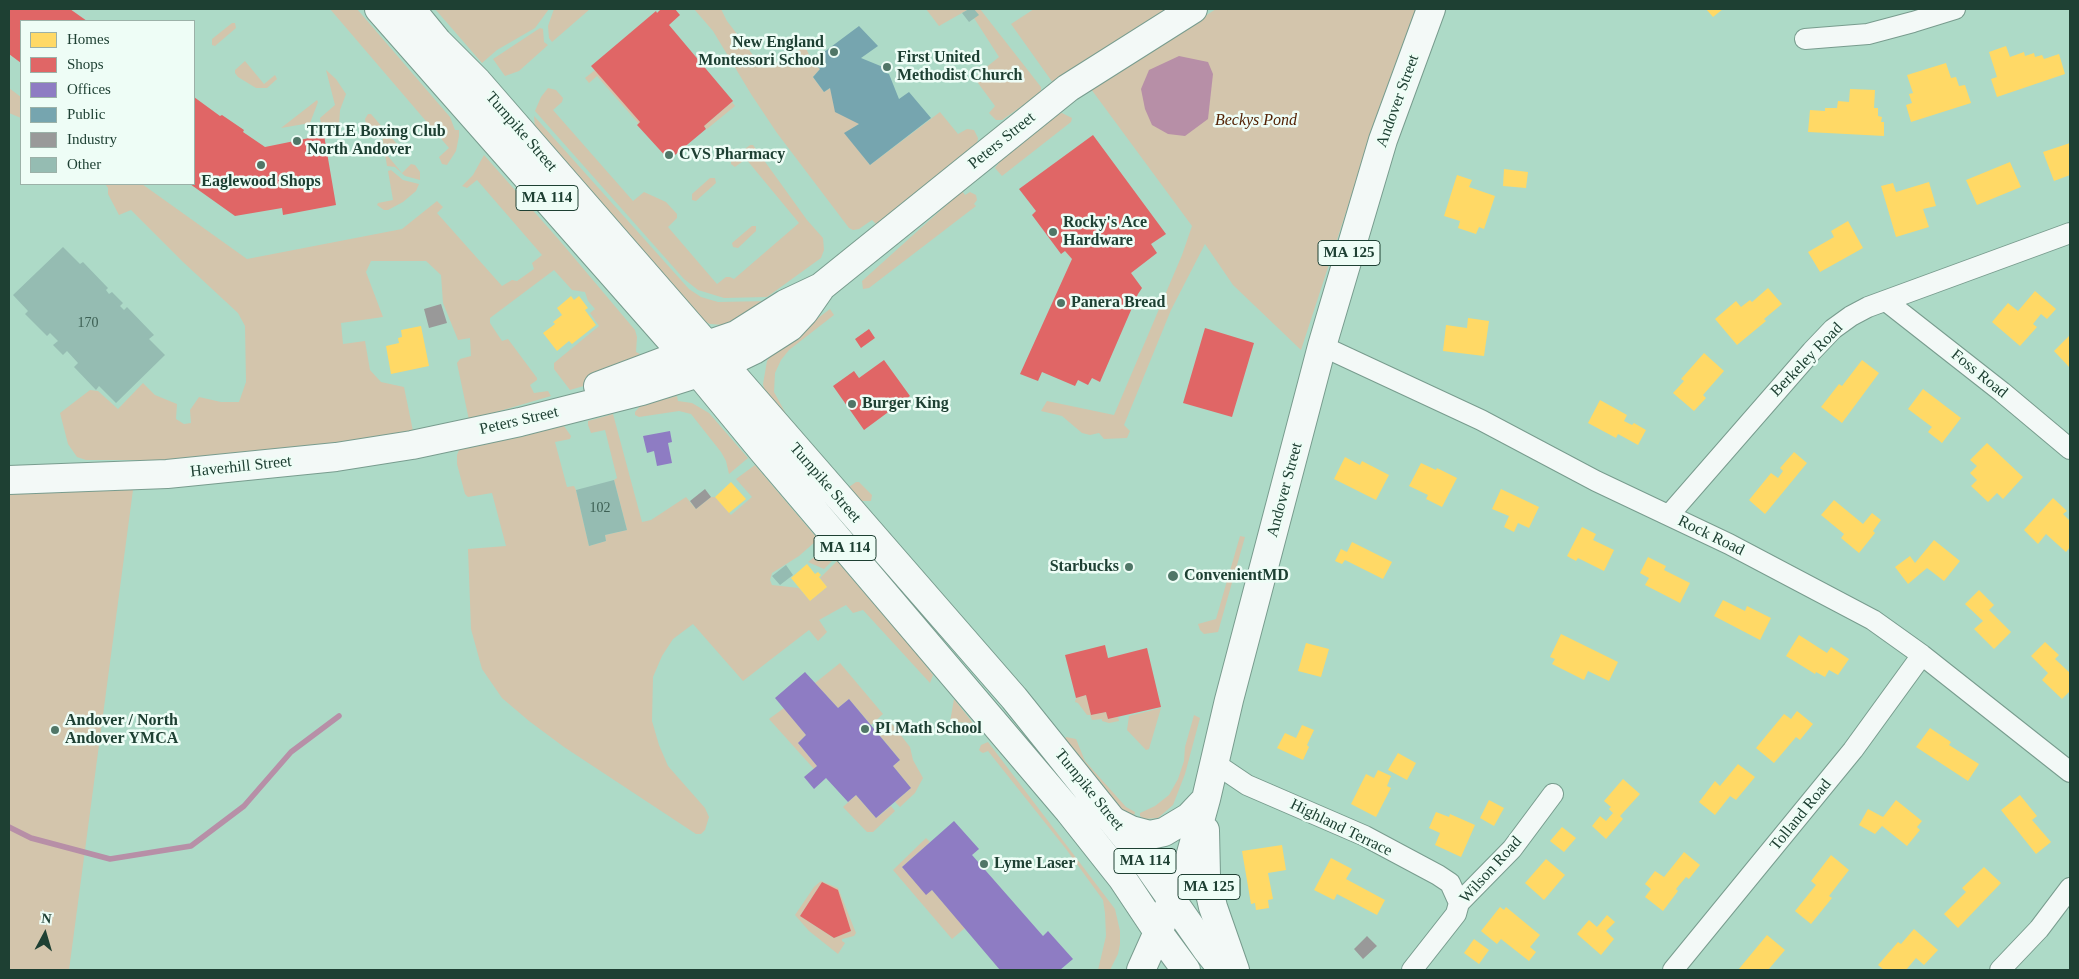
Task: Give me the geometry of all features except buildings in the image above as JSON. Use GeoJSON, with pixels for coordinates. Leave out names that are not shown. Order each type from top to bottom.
{"type":"FeatureCollection","features":[{"type":"Feature","properties":{"kind":"main road","name":"Turnpike Street"},"geometry":{"type":"LineString","coordinates":[[378,9],[1014,698],[1144,860],[1172,902],[1223,970]]}},
{"type":"Feature","properties":{"kind":"main road","name":"Turnpike Street"},"geometry":{"type":"LineString","coordinates":[[411,9],[438,42],[477,81],[703,359],[763,451],[960,682],[991,722],[1069,811],[1122,878],[1186,970]]}},
{"type":"Feature","properties":{"kind":"main road","name":"Peters Street"},"geometry":{"type":"LineString","coordinates":[[471,432],[703,359],[736,335],[785,304],[821,287],[1068,88],[1193,9]]}},
{"type":"Feature","properties":{"kind":"main road","name":"Andover Street"},"geometry":{"type":"LineString","coordinates":[[1141,970],[1190,857],[1322,346],[1383,140],[1431,9]]}},
{"type":"Feature","properties":{"kind":"main road","name":"Haverhill Street"},"geometry":{"type":"LineString","coordinates":[[9,480],[212,471],[336,457],[412,445],[471,432]]}},
{"type":"Feature","properties":{"kind":"main road"},"geometry":{"type":"LineString","coordinates":[[1114,822],[1131,830],[1150,835],[1164,832],[1189,817],[1206,799]]}},
{"type":"Feature","properties":{"kind":"main road","name":"MA 125"},"geometry":{"type":"LineString","coordinates":[[1206,799],[1206,876],[1213,907],[1235,970]]}},
{"type":"Feature","properties":{"kind":"street"},"geometry":{"type":"LineString","coordinates":[[1805,39],[1868,34],[1955,9]]}},
{"type":"Feature","properties":{"kind":"street","name":"Berkeley Road"},"geometry":{"type":"LineString","coordinates":[[1669,515],[1806,357],[1834,329],[1851,316],[1886,301],[2070,234]]}},
{"type":"Feature","properties":{"kind":"street","name":"Foss Road"},"geometry":{"type":"LineString","coordinates":[[1886,301],[2002,392],[2070,449]]}},
{"type":"Feature","properties":{"kind":"street","name":"Rock Road"},"geometry":{"type":"LineString","coordinates":[[1322,346],[1480,420],[1596,480],[1746,552],[1873,620],[1922,655],[2070,772]]}},
{"type":"Feature","properties":{"kind":"street","name":"Tolland Road"},"geometry":{"type":"LineString","coordinates":[[1673,970],[1853,750],[1922,655]]}},
{"type":"Feature","properties":{"kind":"street","name":"Highland Terrace"},"geometry":{"type":"LineString","coordinates":[[1213,762],[1247,784],[1365,836],[1438,875],[1450,883],[1459,903]]}},
{"type":"Feature","properties":{"kind":"street","name":"Wilson Road"},"geometry":{"type":"LineString","coordinates":[[1412,970],[1456,914],[1459,903],[1512,849],[1554,794]]}},
{"type":"Feature","properties":{"kind":"street"},"geometry":{"type":"LineString","coordinates":[[2000,970],[2039,929],[2070,888]]}},
{"type":"Feature","properties":{"kind":"green space"},"geometry":{"type":"Polygon","coordinates":[[[330,9],[357,9],[450,117],[455,130],[459,130],[459,136],[456,151],[447,165],[442,164],[439,157],[449,148],[330,9]]]}},
{"type":"Feature","properties":{"kind":"green space"},"geometry":{"type":"Polygon","coordinates":[[[435,9],[549,9],[535,28],[497,50],[482,63],[435,9]]]}},
{"type":"Feature","properties":{"kind":"green space"},"geometry":{"type":"Polygon","coordinates":[[[554,9],[590,9],[552,42],[549,38],[548,26],[554,9]]]}},
{"type":"Feature","properties":{"kind":"green space"},"geometry":{"type":"Polygon","coordinates":[[[694,9],[721,9],[727,21],[763,68],[781,61],[805,46],[812,61],[820,69],[813,77],[824,92],[830,88],[859,124],[845,133],[870,165],[940,112],[958,134],[967,129],[974,130],[978,138],[977,144],[876,224],[872,220],[859,229],[853,230],[849,228],[777,133],[713,31],[694,9]]]}},
{"type":"Feature","properties":{"kind":"green space"},"geometry":{"type":"Polygon","coordinates":[[[926,9],[969,9],[939,26],[926,9]]]}},
{"type":"Feature","properties":{"kind":"green space"},"geometry":{"type":"Polygon","coordinates":[[[974,9],[980,9],[1041,87],[1041,92],[1038,95],[1002,120],[996,120],[989,113],[995,106],[978,83],[976,77],[999,57],[974,18],[978,15],[974,9]]]}},
{"type":"Feature","properties":{"kind":"green space"},"geometry":{"type":"Polygon","coordinates":[[[1034,9],[1175,9],[1053,83],[1011,24],[1034,9]]]}},
{"type":"Feature","properties":{"kind":"green space","name":"Beckys Pond"},"geometry":{"type":"Polygon","coordinates":[[[1216,9],[1417,9],[1382,102],[1301,350],[1233,285],[1205,244],[1171,310],[1124,425],[1130,431],[1127,438],[1104,439],[1099,433],[1090,435],[1082,433],[1062,416],[1041,411],[1047,401],[1114,415],[1182,255],[1192,226],[1091,89],[1216,9]]]}},
{"type":"Feature","properties":{"kind":"green space"},"geometry":{"type":"Polygon","coordinates":[[[232,23],[235,23],[236,28],[215,46],[212,45],[212,39],[232,23]]]}},
{"type":"Feature","properties":{"kind":"green space"},"geometry":{"type":"Polygon","coordinates":[[[540,28],[543,29],[544,42],[548,45],[519,71],[505,76],[493,59],[540,28]]]}},
{"type":"Feature","properties":{"kind":"green space"},"geometry":{"type":"Polygon","coordinates":[[[245,61],[264,84],[275,75],[277,79],[267,88],[256,88],[238,77],[235,73],[235,70],[245,61]]]}},
{"type":"Feature","properties":{"kind":"green space"},"geometry":{"type":"Polygon","coordinates":[[[326,70],[336,79],[346,94],[340,110],[339,126],[322,129],[320,118],[335,105],[326,70]]]}},
{"type":"Feature","properties":{"kind":"green space"},"geometry":{"type":"Polygon","coordinates":[[[595,70],[640,122],[639,124],[597,76],[589,83],[585,78],[595,70]]]}},
{"type":"Feature","properties":{"kind":"green space"},"geometry":{"type":"Polygon","coordinates":[[[9,88],[20,96],[20,118],[9,113],[9,88]]]}},
{"type":"Feature","properties":{"kind":"green space"},"geometry":{"type":"Polygon","coordinates":[[[548,88],[556,90],[563,98],[562,102],[553,110],[633,201],[644,192],[666,202],[677,214],[677,218],[668,227],[717,284],[726,277],[734,279],[799,223],[746,159],[735,167],[731,164],[731,160],[750,145],[753,145],[807,220],[823,238],[824,250],[821,258],[767,297],[724,298],[698,290],[684,279],[535,111],[541,97],[548,88]]]}},
{"type":"Feature","properties":{"kind":"green space"},"geometry":{"type":"Polygon","coordinates":[[[317,100],[318,102],[310,123],[281,128],[317,100]]]}},
{"type":"Feature","properties":{"kind":"green space"},"geometry":{"type":"Polygon","coordinates":[[[732,102],[735,106],[707,129],[704,126],[732,102]]]}},
{"type":"Feature","properties":{"kind":"green space"},"geometry":{"type":"Polygon","coordinates":[[[1062,113],[1072,118],[1071,122],[1002,176],[995,168],[1006,153],[1053,116],[1062,113]]]}},
{"type":"Feature","properties":{"kind":"green space"},"geometry":{"type":"Polygon","coordinates":[[[368,114],[371,114],[397,144],[387,155],[402,173],[411,164],[415,165],[420,172],[420,180],[405,176],[395,167],[387,166],[381,129],[367,130],[365,119],[368,114]]]}},
{"type":"Feature","properties":{"kind":"green space"},"geometry":{"type":"Polygon","coordinates":[[[534,116],[689,289],[701,297],[718,302],[769,301],[744,321],[724,325],[710,324],[697,318],[535,128],[534,116]]]}},
{"type":"Feature","properties":{"kind":"green space"},"geometry":{"type":"Polygon","coordinates":[[[484,155],[560,241],[635,330],[637,337],[636,352],[640,354],[634,364],[587,385],[570,390],[554,369],[554,363],[599,326],[590,313],[595,309],[588,301],[585,292],[572,290],[554,270],[490,318],[490,323],[502,341],[508,339],[537,378],[530,385],[534,393],[548,391],[551,396],[469,420],[457,363],[460,359],[471,356],[470,338],[458,340],[443,303],[441,275],[426,261],[371,261],[366,272],[383,317],[341,323],[343,344],[365,341],[370,370],[381,382],[404,387],[413,431],[341,447],[197,460],[86,460],[77,457],[68,444],[60,413],[90,390],[98,391],[118,409],[143,383],[155,395],[177,404],[176,419],[184,424],[191,423],[190,410],[199,397],[221,402],[239,402],[246,382],[245,326],[238,313],[131,210],[119,215],[108,194],[106,185],[143,185],[247,259],[402,229],[437,201],[443,207],[437,213],[502,286],[512,280],[517,281],[534,269],[532,263],[542,255],[477,180],[467,188],[462,186],[473,175],[484,155]]]}},
{"type":"Feature","properties":{"kind":"green space"},"geometry":{"type":"Polygon","coordinates":[[[391,170],[403,180],[419,184],[416,191],[403,202],[388,210],[384,210],[377,205],[378,203],[393,200],[388,171],[391,170]]]}},
{"type":"Feature","properties":{"kind":"green space"},"geometry":{"type":"Polygon","coordinates":[[[710,178],[715,178],[716,183],[696,201],[692,200],[692,194],[710,178]]]}},
{"type":"Feature","properties":{"kind":"green space"},"geometry":{"type":"Polygon","coordinates":[[[962,191],[965,195],[970,192],[976,195],[977,200],[974,204],[976,206],[869,288],[863,289],[862,281],[962,191]]]}},
{"type":"Feature","properties":{"kind":"green space"},"geometry":{"type":"Polygon","coordinates":[[[752,226],[756,226],[756,231],[738,248],[733,247],[732,243],[752,226]]]}},
{"type":"Feature","properties":{"kind":"green space"},"geometry":{"type":"Polygon","coordinates":[[[830,309],[834,315],[789,350],[781,360],[775,373],[774,392],[786,414],[849,487],[859,482],[872,495],[871,501],[858,501],[765,394],[763,384],[767,361],[774,351],[830,309]]]}},
{"type":"Feature","properties":{"kind":"green space"},"geometry":{"type":"Polygon","coordinates":[[[677,396],[678,401],[692,403],[709,413],[748,458],[729,474],[726,461],[721,452],[691,414],[679,411],[639,417],[635,415],[635,412],[641,405],[677,396]]]}},
{"type":"Feature","properties":{"kind":"green space"},"geometry":{"type":"Polygon","coordinates":[[[613,414],[642,522],[651,520],[686,497],[696,509],[711,497],[715,497],[731,515],[752,497],[736,479],[755,465],[817,538],[799,556],[772,573],[770,580],[772,585],[799,588],[810,601],[827,587],[820,578],[837,561],[919,656],[933,675],[930,683],[863,610],[853,613],[846,605],[819,620],[827,632],[818,641],[809,630],[743,681],[693,624],[673,639],[662,656],[653,677],[652,721],[668,766],[705,808],[709,817],[705,830],[701,834],[696,834],[564,747],[502,698],[482,669],[471,629],[468,549],[506,546],[492,493],[468,497],[465,494],[457,464],[459,450],[464,446],[564,426],[571,436],[570,439],[555,442],[567,487],[574,486],[576,490],[589,546],[606,541],[605,535],[627,530],[614,480],[617,478],[605,430],[591,433],[588,425],[588,421],[613,414]]]}},
{"type":"Feature","properties":{"kind":"green space","name":"Andover / North Andover YMCA"},"geometry":{"type":"Polygon","coordinates":[[[9,488],[133,490],[69,970],[9,970],[9,488]]]}},
{"type":"Feature","properties":{"kind":"green space"},"geometry":{"type":"Polygon","coordinates":[[[1240,536],[1245,537],[1218,632],[1204,634],[1198,624],[1216,619],[1240,536]]]}},
{"type":"Feature","properties":{"kind":"green space"},"geometry":{"type":"Polygon","coordinates":[[[826,548],[835,558],[824,569],[808,562],[826,548]]]}},
{"type":"Feature","properties":{"kind":"green space"},"geometry":{"type":"Polygon","coordinates":[[[840,663],[883,714],[871,725],[849,699],[838,708],[815,683],[840,663]]]}},
{"type":"Feature","properties":{"kind":"green space"},"geometry":{"type":"Polygon","coordinates":[[[1086,695],[1091,715],[1106,712],[1108,719],[1118,717],[1119,721],[1109,723],[1102,721],[1102,719],[1092,720],[1090,715],[1087,715],[1078,703],[1075,702],[1076,698],[1086,695]]]}},
{"type":"Feature","properties":{"kind":"green space"},"geometry":{"type":"Polygon","coordinates":[[[954,699],[973,723],[950,722],[954,699]]]}},
{"type":"Feature","properties":{"kind":"green space"},"geometry":{"type":"Polygon","coordinates":[[[784,708],[806,735],[798,743],[817,766],[814,769],[769,719],[784,708]]]}},
{"type":"Feature","properties":{"kind":"green space"},"geometry":{"type":"Polygon","coordinates":[[[1161,708],[1149,749],[1146,750],[1127,730],[1129,716],[1161,708]]]}},
{"type":"Feature","properties":{"kind":"green space"},"geometry":{"type":"Polygon","coordinates":[[[1194,715],[1200,718],[1185,774],[1173,805],[1158,818],[1144,819],[1140,816],[1140,813],[1155,806],[1169,795],[1178,779],[1194,715]]]}},
{"type":"Feature","properties":{"kind":"green space"},"geometry":{"type":"Polygon","coordinates":[[[889,720],[910,747],[913,760],[923,778],[915,793],[900,807],[895,802],[911,788],[893,766],[900,760],[876,731],[889,720]]]}},
{"type":"Feature","properties":{"kind":"green space"},"geometry":{"type":"Polygon","coordinates":[[[1066,737],[1076,739],[1085,761],[1126,807],[1135,812],[1133,821],[1124,814],[1064,740],[1066,737]]]}},
{"type":"Feature","properties":{"kind":"green space"},"geometry":{"type":"Polygon","coordinates":[[[988,742],[1115,909],[1120,931],[1120,944],[1118,954],[1110,970],[1098,970],[1106,936],[1103,900],[1066,849],[988,751],[983,753],[979,750],[981,745],[988,742]]]}},
{"type":"Feature","properties":{"kind":"green space"},"geometry":{"type":"Polygon","coordinates":[[[856,795],[876,818],[891,806],[895,811],[873,832],[867,832],[843,807],[856,795]]]}},
{"type":"Feature","properties":{"kind":"green space"},"geometry":{"type":"Polygon","coordinates":[[[926,838],[930,842],[902,867],[926,894],[932,890],[965,928],[952,939],[893,870],[926,838]]]}},
{"type":"Feature","properties":{"kind":"green space"},"geometry":{"type":"Polygon","coordinates":[[[821,881],[838,888],[856,933],[854,936],[842,939],[845,943],[838,954],[809,931],[795,915],[814,887],[821,881]],[[822,882],[800,916],[834,938],[851,931],[838,891],[822,882]]]}},
{"type":"Feature","properties":{"kind":"shaded area"},"geometry":{"type":"Polygon","coordinates":[[[1179,56],[1208,62],[1213,74],[1208,119],[1185,136],[1168,134],[1152,125],[1145,109],[1141,89],[1149,70],[1179,56]]]}},
{"type":"Feature","properties":{"kind":"waterway"},"geometry":{"type":"LineString","coordinates":[[9,827],[31,838],[110,859],[191,846],[244,806],[291,752],[339,716]]}},
{"type":"Feature","properties":{"kind":"place","name":"New England Montessori School"},"geometry":{"type":"Point","coordinates":[834,52]}},
{"type":"Feature","properties":{"kind":"place","name":"First United Methodist Church"},"geometry":{"type":"Point","coordinates":[887,67]}},
{"type":"Feature","properties":{"kind":"place","name":"TITLE Boxing Club North Andover"},"geometry":{"type":"Point","coordinates":[297,141]}},
{"type":"Feature","properties":{"kind":"place","name":"CVS Pharmacy"},"geometry":{"type":"Point","coordinates":[669,155]}},
{"type":"Feature","properties":{"kind":"place","name":"Eaglewood Shops"},"geometry":{"type":"Point","coordinates":[261,165]}},
{"type":"Feature","properties":{"kind":"place","name":"Rocky's Ace Hardware"},"geometry":{"type":"Point","coordinates":[1053,232]}},
{"type":"Feature","properties":{"kind":"place","name":"Panera Bread"},"geometry":{"type":"Point","coordinates":[1061,303]}},
{"type":"Feature","properties":{"kind":"place","name":"Burger King"},"geometry":{"type":"Point","coordinates":[852,404]}},
{"type":"Feature","properties":{"kind":"place","name":"Starbucks"},"geometry":{"type":"Point","coordinates":[1129,567]}},
{"type":"Feature","properties":{"kind":"place","name":"ConvenientMD"},"geometry":{"type":"Point","coordinates":[1173,576]}},
{"type":"Feature","properties":{"kind":"place","name":"PI Math School"},"geometry":{"type":"Point","coordinates":[865,729]}},
{"type":"Feature","properties":{"kind":"place","name":"Andover / North Andover YMCA"},"geometry":{"type":"Point","coordinates":[55,730]}},
{"type":"Feature","properties":{"kind":"place","name":"Lyme Laser"},"geometry":{"type":"Point","coordinates":[984,864]}}]}
